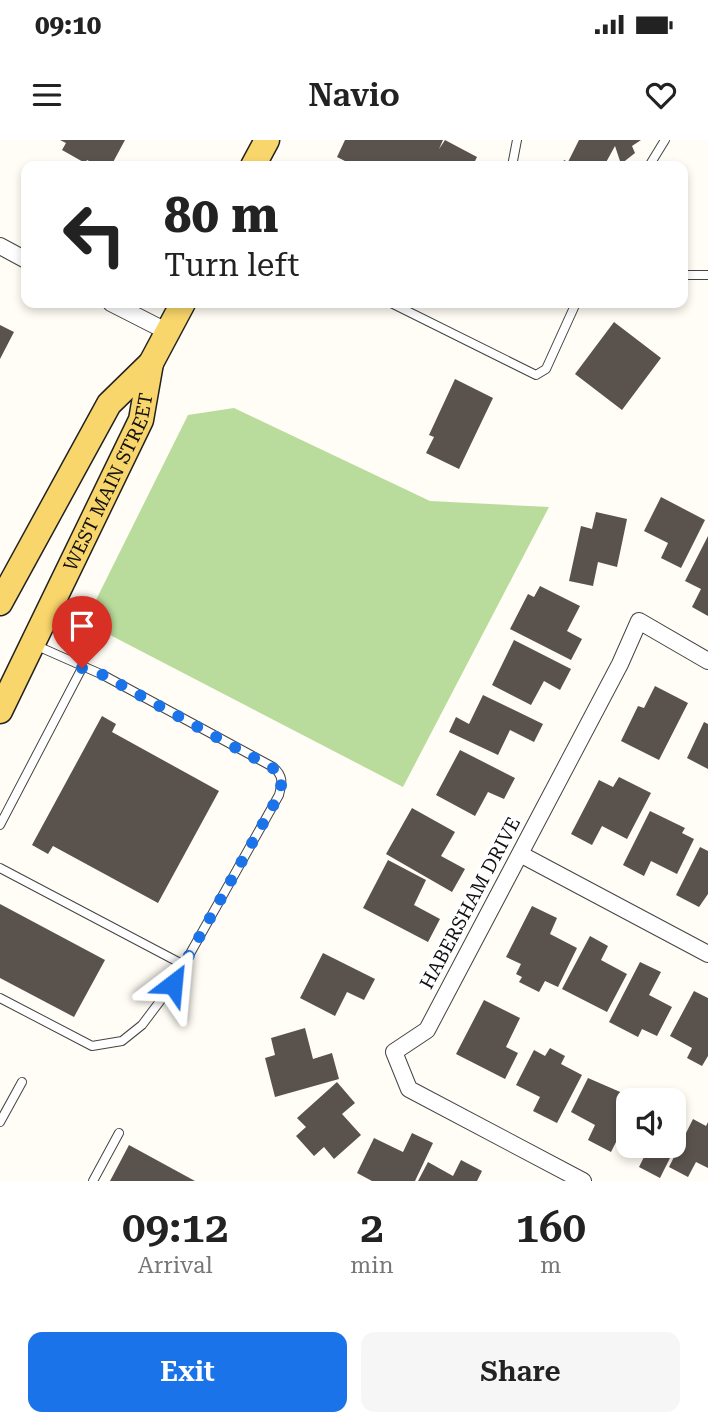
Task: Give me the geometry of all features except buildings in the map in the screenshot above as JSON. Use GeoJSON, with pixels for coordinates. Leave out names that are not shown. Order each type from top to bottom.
{"type":"FeatureCollection","features":[{"type":"Feature","properties":{"kind":"main road"},"geometry":{"type":"LineString","coordinates":[[256,161],[267,140]]}},
{"type":"Feature","properties":{"kind":"main road","name":"WEST MAIN STREET"},"geometry":{"type":"LineString","coordinates":[[0,603],[109,404],[151,363],[180,308]]}},
{"type":"Feature","properties":{"kind":"main road","name":"WEST MAIN STREET"},"geometry":{"type":"LineString","coordinates":[[0,711],[141,420],[151,363]]}},
{"type":"Feature","properties":{"kind":"street"},"geometry":{"type":"LineString","coordinates":[[0,246],[21,254]]}},
{"type":"Feature","properties":{"kind":"street"},"geometry":{"type":"LineString","coordinates":[[121,308],[168,332]]}},
{"type":"Feature","properties":{"kind":"street","name":"HABERSHAM DRIVE"},"geometry":{"type":"LineString","coordinates":[[583,1181],[409,1089],[394,1052],[427,1030],[620,664],[639,621],[708,661]]}},
{"type":"Feature","properties":{"kind":"street"},"geometry":{"type":"LineString","coordinates":[[520,854],[708,954]]}},
{"type":"Feature","properties":{"kind":"lane"},"geometry":{"type":"LineString","coordinates":[[513,161],[517,140]]}},
{"type":"Feature","properties":{"kind":"lane"},"geometry":{"type":"LineString","coordinates":[[652,161],[665,140]]}},
{"type":"Feature","properties":{"kind":"lane"},"geometry":{"type":"LineString","coordinates":[[688,275],[708,275]]}},
{"type":"Feature","properties":{"kind":"lane"},"geometry":{"type":"LineString","coordinates":[[401,308],[537,375],[550,362],[574,308]]}},
{"type":"Feature","properties":{"kind":"lane"},"geometry":{"type":"LineString","coordinates":[[0,998],[92,1046],[122,1041],[142,1025],[184,965],[279,795],[282,781],[280,772],[103,675],[82,668],[33,644]]}},
{"type":"Feature","properties":{"kind":"lane"},"geometry":{"type":"LineString","coordinates":[[0,825],[82,668]]}},
{"type":"Feature","properties":{"kind":"lane"},"geometry":{"type":"LineString","coordinates":[[0,868],[184,965]]}},
{"type":"Feature","properties":{"kind":"lane"},"geometry":{"type":"LineString","coordinates":[[0,1122],[22,1082]]}},
{"type":"Feature","properties":{"kind":"lane"},"geometry":{"type":"LineString","coordinates":[[93,1181],[119,1133]]}},
{"type":"Feature","properties":{"kind":"green space"},"geometry":{"type":"Polygon","coordinates":[[[234,408],[430,501],[549,507],[403,787],[85,622],[188,415],[234,408]]]}},
{"type":"Feature","properties":{"kind":"route"},"geometry":{"type":"LineString","coordinates":[[82,668],[103,675],[280,772],[282,781],[279,795],[173,984]]}}]}
